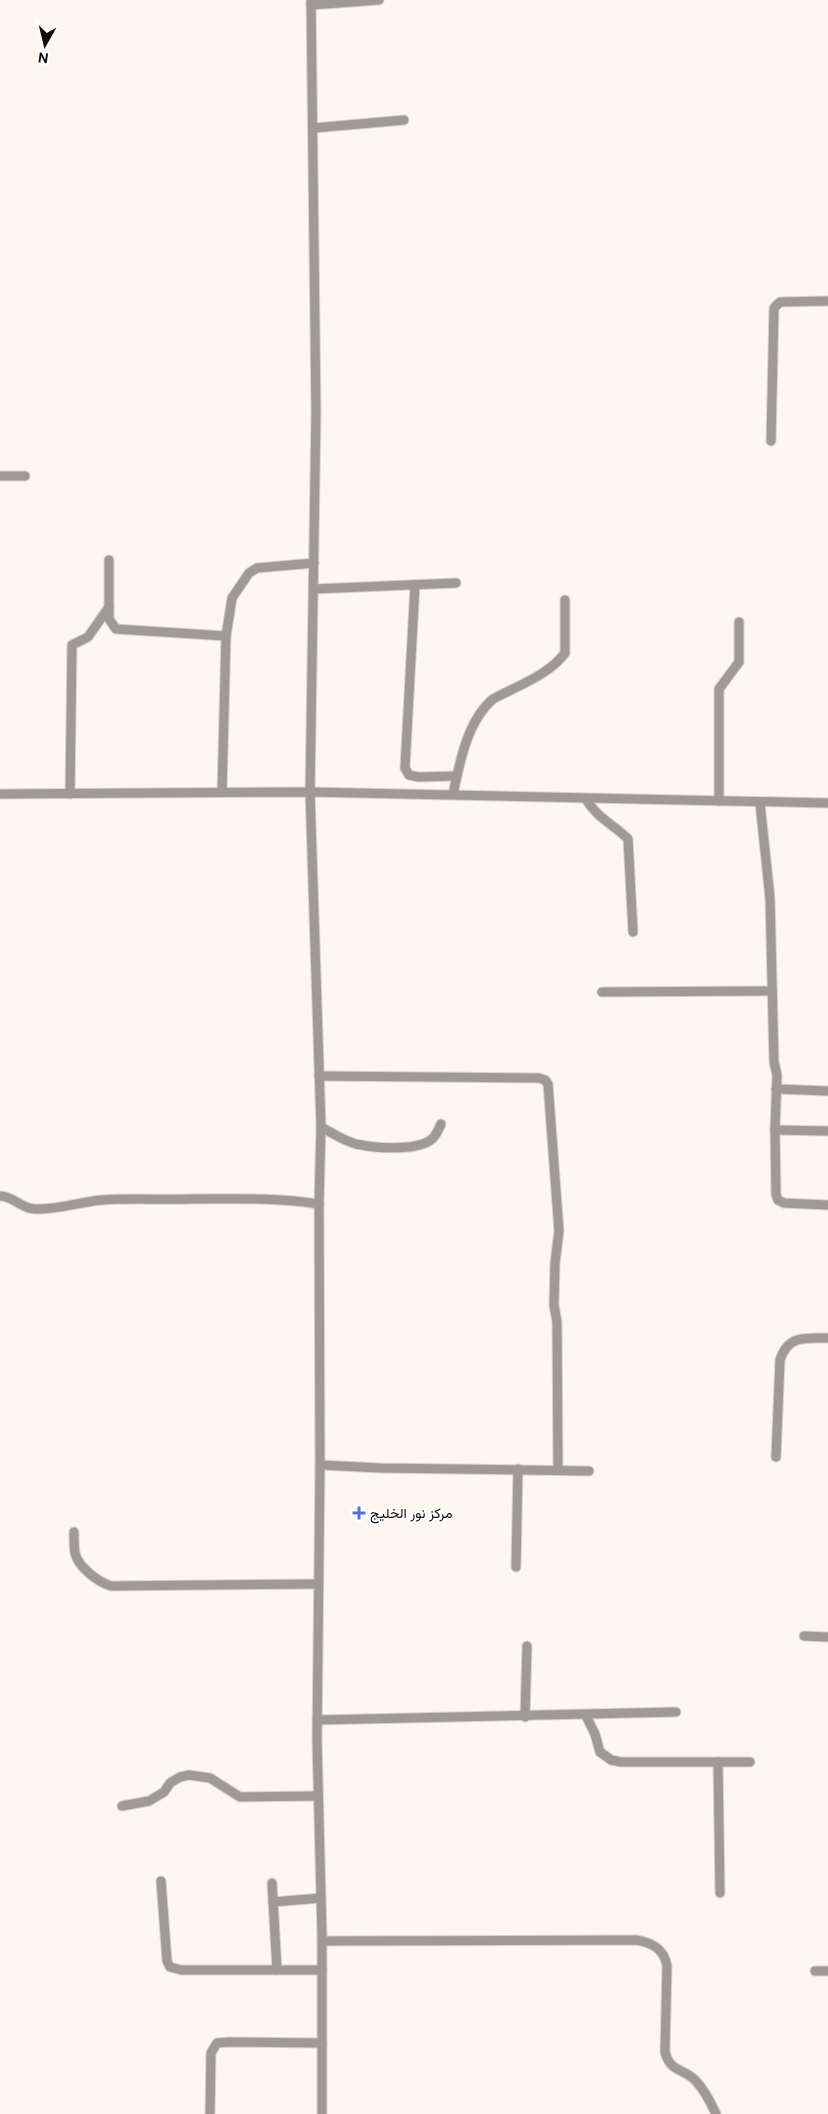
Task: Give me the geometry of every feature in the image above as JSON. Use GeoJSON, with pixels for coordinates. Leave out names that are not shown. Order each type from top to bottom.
{"type":"FeatureCollection","features":[{"type":"Feature","properties":{"kind":"street"},"geometry":{"type":"LineString","coordinates":[[322,2114],[322,1941],[317,1720],[321,1127],[310,792],[316,402],[311,3],[379,0]]}},
{"type":"Feature","properties":{"kind":"street"},"geometry":{"type":"LineString","coordinates":[[314,128],[404,120]]}},
{"type":"Feature","properties":{"kind":"street"},"geometry":{"type":"LineString","coordinates":[[772,441],[774,308],[780,302],[828,301]]}},
{"type":"Feature","properties":{"kind":"street"},"geometry":{"type":"LineString","coordinates":[[0,476],[26,476]]}},
{"type":"Feature","properties":{"kind":"street"},"geometry":{"type":"LineString","coordinates":[[109,560],[109,619],[116,630],[226,636]]}},
{"type":"Feature","properties":{"kind":"street"},"geometry":{"type":"LineString","coordinates":[[222,792],[226,636],[232,598],[249,573],[257,568],[314,563]]}},
{"type":"Feature","properties":{"kind":"street"},"geometry":{"type":"LineString","coordinates":[[314,589],[456,583]]}},
{"type":"Feature","properties":{"kind":"street"},"geometry":{"type":"LineString","coordinates":[[415,585],[405,768],[409,775],[418,777],[457,776]]}},
{"type":"Feature","properties":{"kind":"street"},"geometry":{"type":"LineString","coordinates":[[453,794],[473,725],[486,706],[493,699],[547,670],[565,653],[565,600]]}},
{"type":"Feature","properties":{"kind":"street"},"geometry":{"type":"LineString","coordinates":[[70,794],[72,645],[88,637],[109,607]]}},
{"type":"Feature","properties":{"kind":"street"},"geometry":{"type":"LineString","coordinates":[[719,801],[719,689],[739,662],[739,622]]}},
{"type":"Feature","properties":{"kind":"street"},"geometry":{"type":"LineString","coordinates":[[0,794],[310,792],[828,803]]}},
{"type":"Feature","properties":{"kind":"street"},"geometry":{"type":"LineString","coordinates":[[586,799],[592,811],[616,827],[628,840],[632,932]]}},
{"type":"Feature","properties":{"kind":"street"},"geometry":{"type":"LineString","coordinates":[[760,803],[770,898],[776,1089],[776,1194],[778,1200],[784,1203],[828,1205]]}},
{"type":"Feature","properties":{"kind":"street"},"geometry":{"type":"LineString","coordinates":[[602,992],[772,991]]}},
{"type":"Feature","properties":{"kind":"street"},"geometry":{"type":"LineString","coordinates":[[319,1076],[539,1078],[545,1080],[548,1084],[559,1231],[555,1263],[554,1305],[556,1322],[558,1470]]}},
{"type":"Feature","properties":{"kind":"street"},"geometry":{"type":"LineString","coordinates":[[776,1089],[828,1091]]}},
{"type":"Feature","properties":{"kind":"street"},"geometry":{"type":"LineString","coordinates":[[321,1127],[347,1141],[357,1144],[393,1148],[421,1144],[433,1138],[442,1124]]}},
{"type":"Feature","properties":{"kind":"street"},"geometry":{"type":"LineString","coordinates":[[775,1130],[828,1131]]}},
{"type":"Feature","properties":{"kind":"street"},"geometry":{"type":"LineString","coordinates":[[0,1196],[12,1199],[24,1207],[33,1209],[56,1208],[89,1201],[114,1199],[256,1199],[295,1200],[319,1204]]}},
{"type":"Feature","properties":{"kind":"street"},"geometry":{"type":"LineString","coordinates":[[776,1457],[780,1360],[783,1349],[795,1340],[828,1338]]}},
{"type":"Feature","properties":{"kind":"street"},"geometry":{"type":"LineString","coordinates":[[320,1465],[381,1468],[589,1471]]}},
{"type":"Feature","properties":{"kind":"street"},"geometry":{"type":"LineString","coordinates":[[516,1567],[518,1469]]}},
{"type":"Feature","properties":{"kind":"street"},"geometry":{"type":"LineString","coordinates":[[74,1532],[75,1552],[78,1560],[94,1577],[111,1586],[318,1584]]}},
{"type":"Feature","properties":{"kind":"street"},"geometry":{"type":"LineString","coordinates":[[804,1636],[828,1637]]}},
{"type":"Feature","properties":{"kind":"street"},"geometry":{"type":"LineString","coordinates":[[526,1717],[527,1646]]}},
{"type":"Feature","properties":{"kind":"street"},"geometry":{"type":"LineString","coordinates":[[317,1720],[586,1716],[676,1712]]}},
{"type":"Feature","properties":{"kind":"street"},"geometry":{"type":"LineString","coordinates":[[586,1716],[595,1734],[600,1752],[611,1760],[621,1762],[750,1762]]}},
{"type":"Feature","properties":{"kind":"street"},"geometry":{"type":"LineString","coordinates":[[718,1762],[720,1893]]}},
{"type":"Feature","properties":{"kind":"street"},"geometry":{"type":"LineString","coordinates":[[122,1806],[149,1801],[164,1792],[170,1783],[180,1777],[189,1775],[210,1778],[240,1797],[318,1796]]}},
{"type":"Feature","properties":{"kind":"street"},"geometry":{"type":"LineString","coordinates":[[161,1881],[167,1961],[170,1967],[181,1970],[322,1970]]}},
{"type":"Feature","properties":{"kind":"street"},"geometry":{"type":"LineString","coordinates":[[272,1883],[277,1970]]}},
{"type":"Feature","properties":{"kind":"street"},"geometry":{"type":"LineString","coordinates":[[273,1902],[321,1898]]}},
{"type":"Feature","properties":{"kind":"street"},"geometry":{"type":"LineString","coordinates":[[322,1941],[636,1940],[650,1942],[666,1958],[668,1966],[665,2052],[667,2059],[674,2068],[696,2080],[716,2114]]}},
{"type":"Feature","properties":{"kind":"street"},"geometry":{"type":"LineString","coordinates":[[815,1971],[828,1971]]}},
{"type":"Feature","properties":{"kind":"street"},"geometry":{"type":"LineString","coordinates":[[210,2114],[211,2053],[217,2043],[322,2043]]}},
{"type":"Feature","properties":{"kind":"place","name":"مركز نور الخليج"},"geometry":{"type":"Point","coordinates":[359,1513]}}]}
